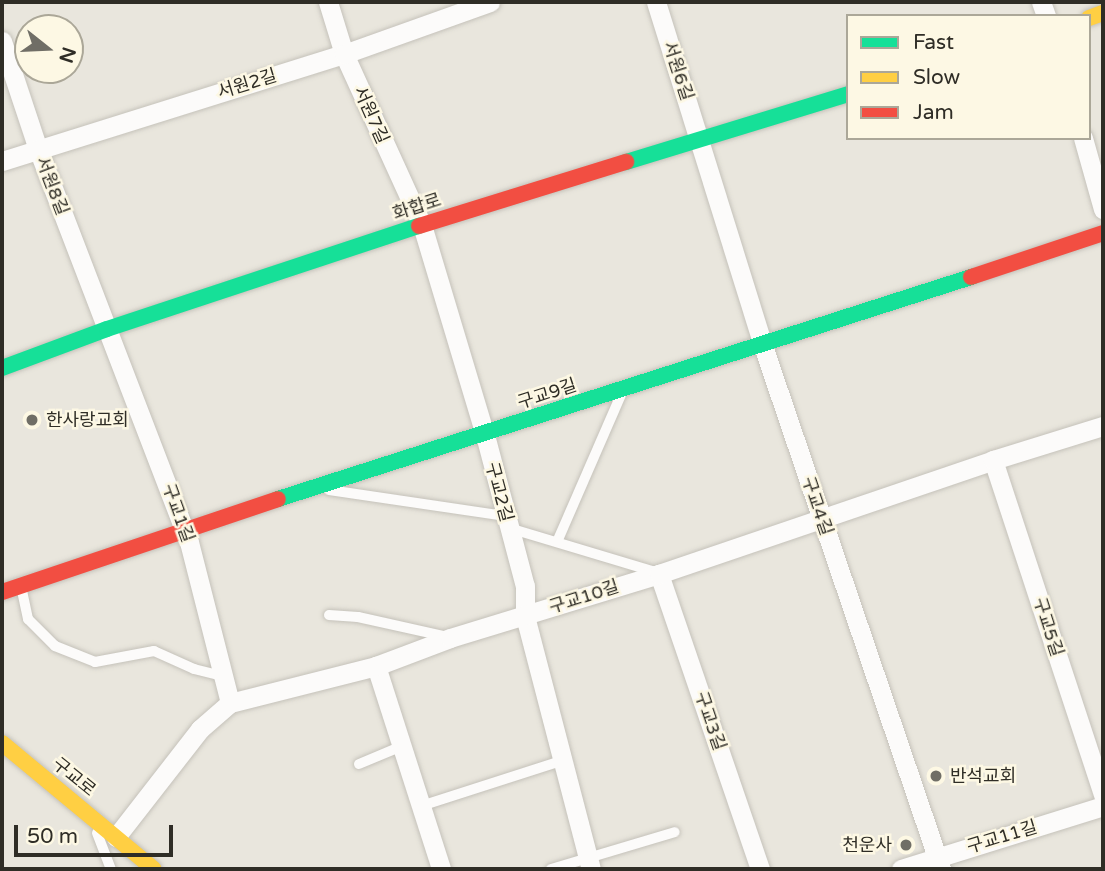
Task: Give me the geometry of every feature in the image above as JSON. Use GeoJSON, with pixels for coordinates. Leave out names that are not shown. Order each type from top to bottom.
{"type":"FeatureCollection","features":[{"type":"Feature","properties":{"kind":"street","name":"서원7길"},"geometry":{"type":"LineString","coordinates":[[328,2],[344,54],[422,225]]}},
{"type":"Feature","properties":{"kind":"street","name":"서원2길"},"geometry":{"type":"LineString","coordinates":[[2,161],[344,54],[490,2]]}},
{"type":"Feature","properties":{"kind":"street","name":"서원6길"},"geometry":{"type":"LineString","coordinates":[[656,2],[701,141]]}},
{"type":"Feature","properties":{"kind":"street","name":"서원8길"},"geometry":{"type":"LineString","coordinates":[[2,41],[38,149],[107,329]]}},
{"type":"Feature","properties":{"kind":"street","name":"화합로"},"geometry":{"type":"LineString","coordinates":[[2,368],[107,329],[422,225],[846,95]]}},
{"type":"Feature","properties":{"kind":"street"},"geometry":{"type":"LineString","coordinates":[[1084,140],[1103,209]]}},
{"type":"Feature","properties":{"kind":"street","name":"구교4길"},"geometry":{"type":"LineString","coordinates":[[701,141],[763,346],[939,863]]}},
{"type":"Feature","properties":{"kind":"street","name":"구교2길"},"geometry":{"type":"LineString","coordinates":[[422,225],[485,435],[525,586],[525,616],[589,864]]}},
{"type":"Feature","properties":{"kind":"street","name":"구교9길"},"geometry":{"type":"LineString","coordinates":[[2,592],[311,488],[763,346],[1103,233]]}},
{"type":"Feature","properties":{"kind":"street","name":"구교1길"},"geometry":{"type":"LineString","coordinates":[[107,329],[185,530],[230,703]]}},
{"type":"Feature","properties":{"kind":"street","name":"구교10길"},"geometry":{"type":"LineString","coordinates":[[117,837],[200,729],[230,703],[376,666],[450,638],[659,573],[993,460],[1103,426]]}},
{"type":"Feature","properties":{"kind":"street","name":"구교5길"},"geometry":{"type":"LineString","coordinates":[[993,460],[1103,795]]}},
{"type":"Feature","properties":{"kind":"street","name":"구교3길"},"geometry":{"type":"LineString","coordinates":[[659,573],[760,869]]}},
{"type":"Feature","properties":{"kind":"street"},"geometry":{"type":"LineString","coordinates":[[376,666],[441,869]]}},
{"type":"Feature","properties":{"kind":"street","name":"구교로"},"geometry":{"type":"LineString","coordinates":[[3,745],[154,869]]}},
{"type":"Feature","properties":{"kind":"street","name":"구교11길"},"geometry":{"type":"LineString","coordinates":[[901,869],[939,863],[1103,806]]}},
{"type":"Feature","properties":{"kind":"lane"},"geometry":{"type":"LineString","coordinates":[[557,542],[624,389]]}},
{"type":"Feature","properties":{"kind":"lane"},"geometry":{"type":"LineString","coordinates":[[311,488],[507,522],[557,542],[659,573]]}},
{"type":"Feature","properties":{"kind":"lane"},"geometry":{"type":"LineString","coordinates":[[21,585],[28,619],[55,646],[95,662],[154,651],[194,669],[223,677]]}},
{"type":"Feature","properties":{"kind":"lane"},"geometry":{"type":"LineString","coordinates":[[329,615],[358,617],[450,638]]}},
{"type":"Feature","properties":{"kind":"lane"},"geometry":{"type":"LineString","coordinates":[[359,764],[403,746]]}},
{"type":"Feature","properties":{"kind":"lane"},"geometry":{"type":"LineString","coordinates":[[421,806],[561,761]]}},
{"type":"Feature","properties":{"kind":"lane"},"geometry":{"type":"LineString","coordinates":[[91,816],[111,869]]}},
{"type":"Feature","properties":{"kind":"lane"},"geometry":{"type":"LineString","coordinates":[[551,869],[589,864],[676,832]]}},
{"type":"Feature","properties":{"kind":"traffic: fast"},"geometry":{"type":"LineString","coordinates":[[626,162],[846,95]]}},
{"type":"Feature","properties":{"kind":"traffic: fast"},"geometry":{"type":"LineString","coordinates":[[2,368],[107,329],[419,226]]}},
{"type":"Feature","properties":{"kind":"traffic: fast"},"geometry":{"type":"LineString","coordinates":[[278,499],[971,277]]}},
{"type":"Feature","properties":{"kind":"traffic: slow"},"geometry":{"type":"LineString","coordinates":[[1091,17],[1103,13]]}},
{"type":"Feature","properties":{"kind":"traffic: slow"},"geometry":{"type":"LineString","coordinates":[[2,743],[154,869]]}},
{"type":"Feature","properties":{"kind":"traffic: jam"},"geometry":{"type":"LineString","coordinates":[[419,226],[626,162]]}},
{"type":"Feature","properties":{"kind":"traffic: jam"},"geometry":{"type":"LineString","coordinates":[[971,277],[1103,233]]}},
{"type":"Feature","properties":{"kind":"traffic: jam"},"geometry":{"type":"LineString","coordinates":[[2,592],[278,499]]}},
{"type":"Feature","properties":{"kind":"place","name":"한사랑교회"},"geometry":{"type":"Point","coordinates":[32,420]}},
{"type":"Feature","properties":{"kind":"place","name":"반석교회"},"geometry":{"type":"Point","coordinates":[936,776]}},
{"type":"Feature","properties":{"kind":"place","name":"천운사"},"geometry":{"type":"Point","coordinates":[906,845]}}]}
